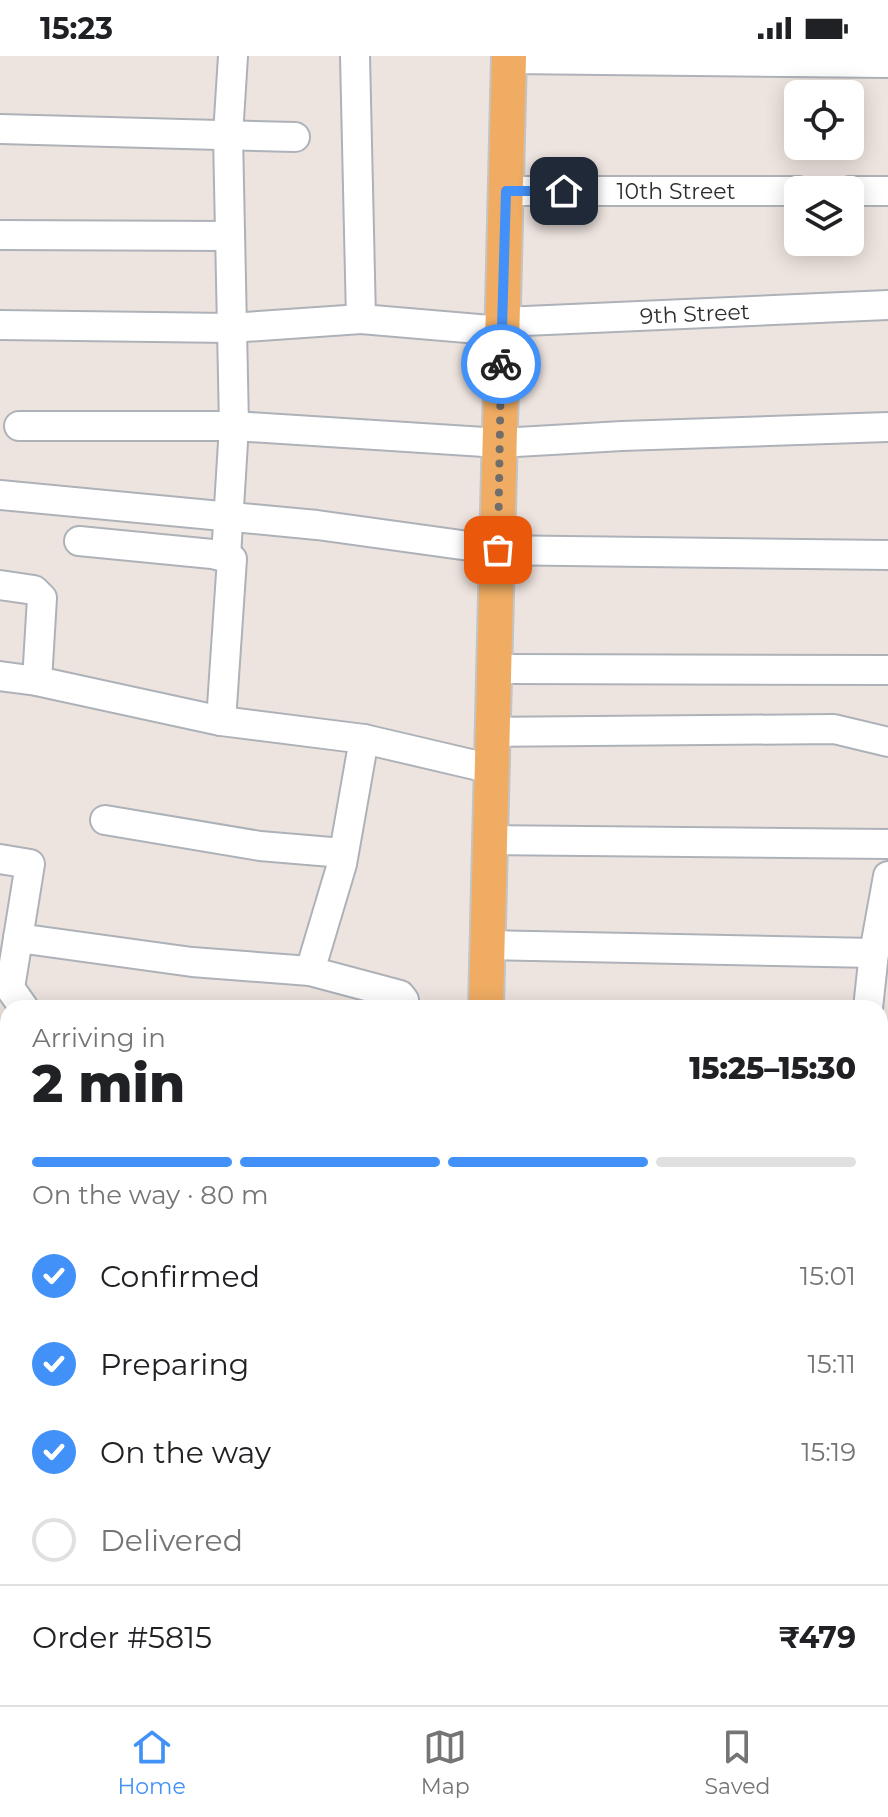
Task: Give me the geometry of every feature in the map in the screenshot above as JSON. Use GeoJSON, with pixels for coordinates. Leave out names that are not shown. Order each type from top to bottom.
{"type":"FeatureCollection","features":[{"type":"Feature","properties":{"kind":"main road"},"geometry":{"type":"LineString","coordinates":[[486,1000],[509,57]]}},
{"type":"Feature","properties":{"kind":"street"},"geometry":{"type":"LineString","coordinates":[[226,556],[234,426],[228,135],[233,56]]}},
{"type":"Feature","properties":{"kind":"street"},"geometry":{"type":"LineString","coordinates":[[355,56],[361,319]]}},
{"type":"Feature","properties":{"kind":"street"},"geometry":{"type":"LineString","coordinates":[[509,57],[888,63]]}},
{"type":"Feature","properties":{"kind":"street"},"geometry":{"type":"LineString","coordinates":[[0,129],[295,137]]}},
{"type":"Feature","properties":{"kind":"street","name":"10th Street"},"geometry":{"type":"LineString","coordinates":[[506,191],[784,191]]}},
{"type":"Feature","properties":{"kind":"street"},"geometry":{"type":"LineString","coordinates":[[864,191],[888,191]]}},
{"type":"Feature","properties":{"kind":"street"},"geometry":{"type":"LineString","coordinates":[[0,235],[229,236]]}},
{"type":"Feature","properties":{"kind":"street","name":"9th Street"},"geometry":{"type":"LineString","coordinates":[[0,325],[230,328],[361,319],[502,327],[888,305]]}},
{"type":"Feature","properties":{"kind":"street"},"geometry":{"type":"LineString","coordinates":[[19,426],[234,426],[500,443],[888,427]]}},
{"type":"Feature","properties":{"kind":"street"},"geometry":{"type":"LineString","coordinates":[[0,495],[228,515],[498,550],[888,555]]}},
{"type":"Feature","properties":{"kind":"street"},"geometry":{"type":"LineString","coordinates":[[79,541],[232,559],[221,721]]}},
{"type":"Feature","properties":{"kind":"street"},"geometry":{"type":"LineString","coordinates":[[0,585],[34,590],[42,598],[37,681]]}},
{"type":"Feature","properties":{"kind":"street"},"geometry":{"type":"LineString","coordinates":[[494,669],[888,670]]}},
{"type":"Feature","properties":{"kind":"street"},"geometry":{"type":"LineString","coordinates":[[0,676],[37,681],[221,721],[364,739],[492,769]]}},
{"type":"Feature","properties":{"kind":"street"},"geometry":{"type":"LineString","coordinates":[[493,732],[834,729],[888,742]]}},
{"type":"Feature","properties":{"kind":"street"},"geometry":{"type":"LineString","coordinates":[[310,971],[343,853],[364,739]]}},
{"type":"Feature","properties":{"kind":"street"},"geometry":{"type":"LineString","coordinates":[[105,820],[260,846],[343,853]]}},
{"type":"Feature","properties":{"kind":"street"},"geometry":{"type":"LineString","coordinates":[[490,840],[888,844]]}},
{"type":"Feature","properties":{"kind":"street"},"geometry":{"type":"LineString","coordinates":[[0,859],[30,864],[11,950],[10,988],[18,1000]]}},
{"type":"Feature","properties":{"kind":"street"},"geometry":{"type":"LineString","coordinates":[[869,1000],[888,876]]}},
{"type":"Feature","properties":{"kind":"street"},"geometry":{"type":"LineString","coordinates":[[488,945],[874,953]]}},
{"type":"Feature","properties":{"kind":"street"},"geometry":{"type":"LineString","coordinates":[[11,950],[310,971],[400,995],[404,1000]]}},
{"type":"Feature","properties":{"kind":"way so far"},"geometry":{"type":"LineString","coordinates":[[498,550],[501,364]]}},
{"type":"Feature","properties":{"kind":"route"},"geometry":{"type":"LineString","coordinates":[[501,364],[506,191],[564,191]]}}]}
